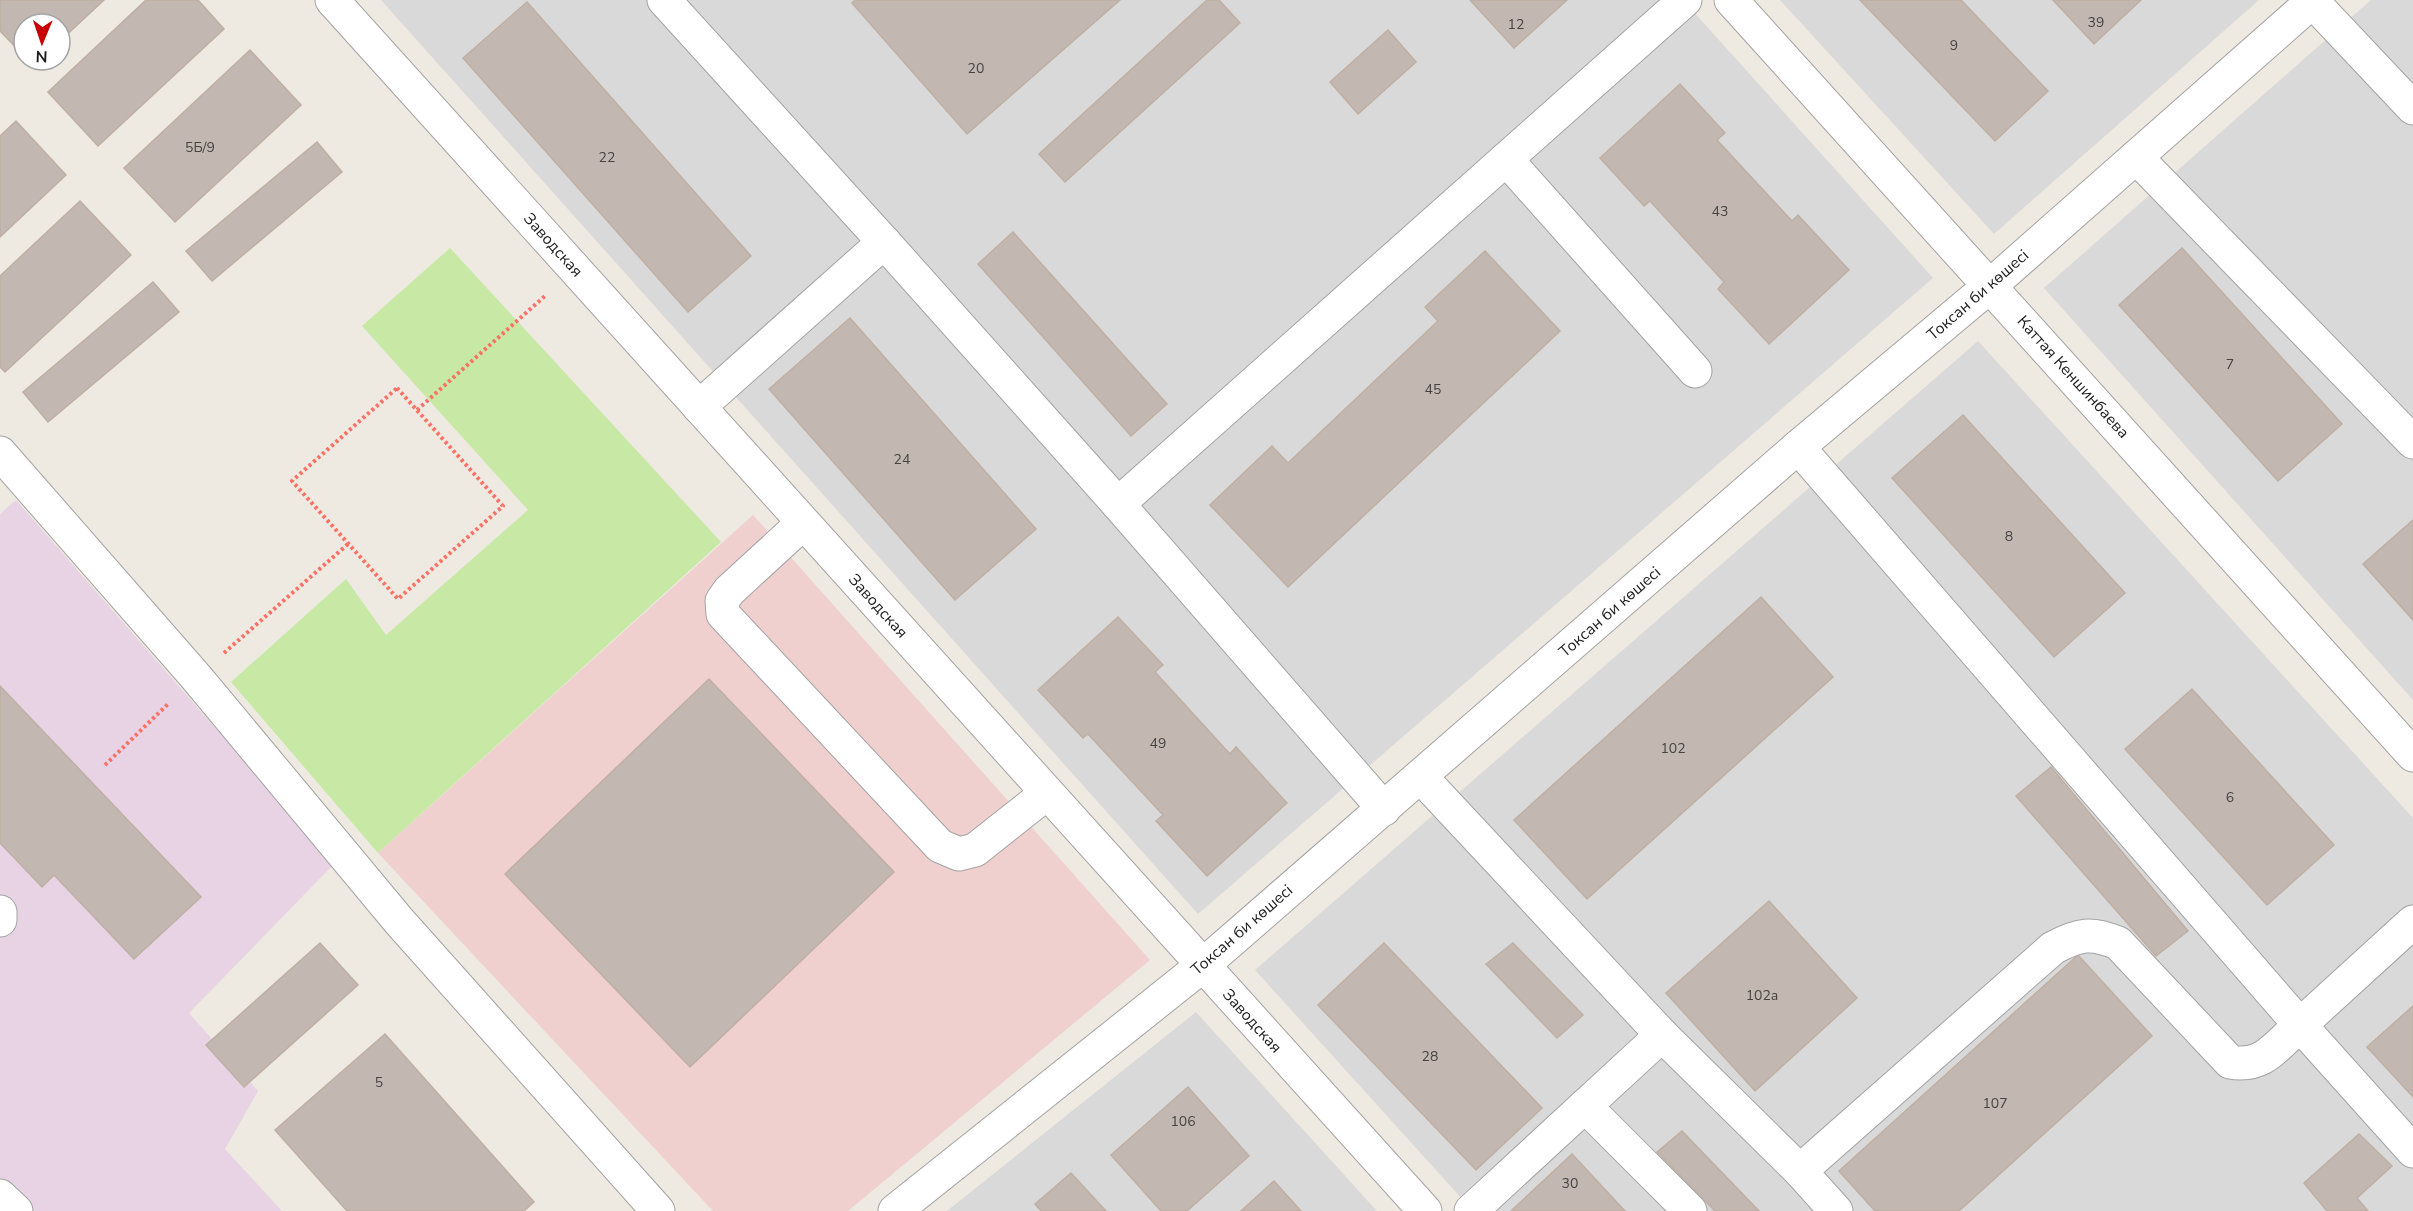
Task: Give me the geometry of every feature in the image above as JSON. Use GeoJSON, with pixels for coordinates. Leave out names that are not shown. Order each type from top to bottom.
{"type":"FeatureCollection","features":[{"type":"Feature","properties":{"kind":"street","name":"Заводская"},"geometry":{"type":"LineString","coordinates":[[332,0],[1425,1211]]}},
{"type":"Feature","properties":{"kind":"street"},"geometry":{"type":"LineString","coordinates":[[664,0],[1118,504],[1384,809]]}},
{"type":"Feature","properties":{"kind":"street"},"geometry":{"type":"LineString","coordinates":[[1118,504],[1685,0]]}},
{"type":"Feature","properties":{"kind":"street","name":"Каттая Кеншинбаева"},"geometry":{"type":"LineString","coordinates":[[1731,0],[1991,285],[2413,755]]}},
{"type":"Feature","properties":{"kind":"street"},"geometry":{"type":"LineString","coordinates":[[2313,1],[2413,108]]}},
{"type":"Feature","properties":{"kind":"street","name":"Токсан би көшесі"},"geometry":{"type":"LineString","coordinates":[[895,1211],[1202,966],[1798,447],[1991,285],[2313,1]]}},
{"type":"Feature","properties":{"kind":"street"},"geometry":{"type":"LineString","coordinates":[[2136,157],[2413,442]]}},
{"type":"Feature","properties":{"kind":"street"},"geometry":{"type":"LineString","coordinates":[[1506,159],[1695,371]]}},
{"type":"Feature","properties":{"kind":"street"},"geometry":{"type":"LineString","coordinates":[[699,407],[884,242]]}},
{"type":"Feature","properties":{"kind":"street"},"geometry":{"type":"LineString","coordinates":[[1798,447],[2300,1025],[2413,1151]]}},
{"type":"Feature","properties":{"kind":"street"},"geometry":{"type":"LineString","coordinates":[[6,470],[196,677],[399,921],[658,1211]]}},
{"type":"Feature","properties":{"kind":"street"},"geometry":{"type":"LineString","coordinates":[[803,523],[729,591],[722,601],[723,614],[940,846],[959,854],[975,850],[1047,793]]}},
{"type":"Feature","properties":{"kind":"street"},"geometry":{"type":"LineString","coordinates":[[1421,777],[1662,1035],[1800,1171],[1836,1211]]}},
{"type":"Feature","properties":{"kind":"street"},"geometry":{"type":"LineString","coordinates":[[0,912],[0,920]]}},
{"type":"Feature","properties":{"kind":"street"},"geometry":{"type":"LineString","coordinates":[[1800,1171],[2053,948],[2072,938],[2097,934],[2118,943],[2230,1062],[2246,1065],[2259,1061],[2413,922]]}},
{"type":"Feature","properties":{"kind":"street"},"geometry":{"type":"LineString","coordinates":[[1471,1211],[1662,1035]]}},
{"type":"Feature","properties":{"kind":"street"},"geometry":{"type":"LineString","coordinates":[[1585,1106],[1690,1211]]}},
{"type":"Feature","properties":{"kind":"street"},"geometry":{"type":"LineString","coordinates":[[0,1196],[16,1211]]}},
{"type":"Feature","properties":{"kind":"path"},"geometry":{"type":"LineString","coordinates":[[417,410],[575,270]]}},
{"type":"Feature","properties":{"kind":"path"},"geometry":{"type":"LineString","coordinates":[[397,388],[417,410],[503,506],[398,599],[292,481],[397,388]]}},
{"type":"Feature","properties":{"kind":"shaded area"},"geometry":{"type":"Polygon","coordinates":[[[381,0],[1683,0],[1933,278],[1198,914],[381,0]]]}},
{"type":"Feature","properties":{"kind":"shaded area"},"geometry":{"type":"Polygon","coordinates":[[[1780,0],[2259,0],[1994,234],[1780,0]]]}},
{"type":"Feature","properties":{"kind":"shaded area"},"geometry":{"type":"Polygon","coordinates":[[[2371,0],[2413,0],[2413,700],[2044,288],[2371,0]]]}},
{"type":"Feature","properties":{"kind":"shaded area"},"geometry":{"type":"Polygon","coordinates":[[[1978,341],[2413,818],[2413,1211],[1473,1211],[1255,970],[1978,341]]]}},
{"type":"Feature","properties":{"kind":"shaded area"},"geometry":{"type":"Polygon","coordinates":[[[16,500],[334,864],[189,1013],[258,1091],[225,1149],[282,1211],[0,1211],[0,514],[16,500]]]}},
{"type":"Feature","properties":{"kind":"shaded area"},"geometry":{"type":"Polygon","coordinates":[[[753,515],[1150,960],[848,1211],[713,1211],[378,853],[753,515]]]}},
{"type":"Feature","properties":{"kind":"shaded area"},"geometry":{"type":"Polygon","coordinates":[[[1196,1012],[1377,1211],[947,1211],[1196,1012]]]}},
{"type":"Feature","properties":{"kind":"green space"},"geometry":{"type":"Polygon","coordinates":[[[450,248],[721,542],[378,853],[231,682],[346,579],[386,635],[528,510],[362,326],[450,248]]]}},
{"type":"Feature","properties":{"kind":"building"},"geometry":{"type":"Polygon","coordinates":[[[0,0],[104,0],[72,30],[72,12],[12,12],[12,44],[0,31],[0,0]]]}},
{"type":"Feature","properties":{"kind":"building"},"geometry":{"type":"Polygon","coordinates":[[[146,0],[198,0],[224,29],[98,146],[48,92],[72,72],[72,69],[146,0]]]}},
{"type":"Feature","properties":{"kind":"building"},"geometry":{"type":"Polygon","coordinates":[[[855,0],[1120,0],[967,134],[852,3],[855,0]]]}},
{"type":"Feature","properties":{"kind":"building"},"geometry":{"type":"Polygon","coordinates":[[[1207,0],[1219,0],[1240,23],[1065,182],[1039,154],[1207,0]]]}},
{"type":"Feature","properties":{"kind":"building"},"geometry":{"type":"Polygon","coordinates":[[[1470,0],[1567,0],[1514,48],[1470,0]]]}},
{"type":"Feature","properties":{"kind":"building"},"geometry":{"type":"Polygon","coordinates":[[[1860,0],[1961,0],[2048,91],[1995,141],[1860,0]]]}},
{"type":"Feature","properties":{"kind":"building"},"geometry":{"type":"Polygon","coordinates":[[[2053,0],[2141,0],[2094,44],[2053,0]]]}},
{"type":"Feature","properties":{"kind":"building"},"geometry":{"type":"Polygon","coordinates":[[[527,2],[751,256],[688,312],[463,58],[527,2]]]}},
{"type":"Feature","properties":{"kind":"building"},"geometry":{"type":"Polygon","coordinates":[[[1388,30],[1416,62],[1358,114],[1330,82],[1388,30]]]}},
{"type":"Feature","properties":{"kind":"building"},"geometry":{"type":"Polygon","coordinates":[[[250,50],[301,105],[175,222],[124,168],[250,50]]]}},
{"type":"Feature","properties":{"kind":"building"},"geometry":{"type":"Polygon","coordinates":[[[1680,84],[1725,133],[1717,140],[1792,221],[1798,215],[1849,270],[1769,344],[1718,289],[1724,282],[1650,201],[1644,206],[1600,158],[1680,84]]]}},
{"type":"Feature","properties":{"kind":"building"},"geometry":{"type":"Polygon","coordinates":[[[16,121],[66,175],[0,237],[0,136],[16,121]]]}},
{"type":"Feature","properties":{"kind":"building"},"geometry":{"type":"Polygon","coordinates":[[[317,142],[342,172],[212,281],[186,251],[317,142]]]}},
{"type":"Feature","properties":{"kind":"building"},"geometry":{"type":"Polygon","coordinates":[[[80,201],[131,255],[5,372],[0,367],[0,276],[80,201]]]}},
{"type":"Feature","properties":{"kind":"building"},"geometry":{"type":"Polygon","coordinates":[[[1013,232],[1167,404],[1131,436],[978,264],[1013,232]]]}},
{"type":"Feature","properties":{"kind":"building"},"geometry":{"type":"Polygon","coordinates":[[[2182,248],[2342,424],[2278,481],[2119,305],[2182,248]]]}},
{"type":"Feature","properties":{"kind":"building"},"geometry":{"type":"Polygon","coordinates":[[[1485,251],[1560,331],[1288,587],[1210,505],[1272,446],[1288,463],[1438,321],[1425,307],[1485,251]]]}},
{"type":"Feature","properties":{"kind":"building"},"geometry":{"type":"Polygon","coordinates":[[[153,282],[179,312],[48,422],[23,392],[153,282]]]}},
{"type":"Feature","properties":{"kind":"building"},"geometry":{"type":"Polygon","coordinates":[[[850,318],[1036,529],[955,600],[769,389],[850,318]]]}},
{"type":"Feature","properties":{"kind":"building"},"geometry":{"type":"Polygon","coordinates":[[[1963,415],[2125,593],[2054,657],[1892,478],[1963,415]]]}},
{"type":"Feature","properties":{"kind":"building"},"geometry":{"type":"Polygon","coordinates":[[[2413,520],[2413,620],[2363,564],[2413,520]]]}},
{"type":"Feature","properties":{"kind":"building"},"geometry":{"type":"Polygon","coordinates":[[[1761,597],[1833,677],[1587,899],[1514,820],[1761,597]]]}},
{"type":"Feature","properties":{"kind":"building"},"geometry":{"type":"Polygon","coordinates":[[[1118,617],[1163,665],[1155,672],[1230,754],[1236,747],[1287,803],[1207,876],[1156,821],[1163,815],[1088,734],[1083,738],[1038,690],[1118,617]]]}},
{"type":"Feature","properties":{"kind":"building"},"geometry":{"type":"Polygon","coordinates":[[[709,679],[894,872],[690,1067],[505,874],[709,679]]]}},
{"type":"Feature","properties":{"kind":"building"},"geometry":{"type":"Polygon","coordinates":[[[0,686],[201,897],[134,959],[54,875],[42,887],[0,843],[0,686]]]}},
{"type":"Feature","properties":{"kind":"building"},"geometry":{"type":"Polygon","coordinates":[[[2192,689],[2334,845],[2267,905],[2125,749],[2192,689]]]}},
{"type":"Feature","properties":{"kind":"building"},"geometry":{"type":"Polygon","coordinates":[[[2051,767],[2188,931],[2156,956],[2016,796],[2051,767]]]}},
{"type":"Feature","properties":{"kind":"building"},"geometry":{"type":"Polygon","coordinates":[[[1769,901],[1857,998],[1755,1091],[1666,993],[1769,901]]]}},
{"type":"Feature","properties":{"kind":"building"},"geometry":{"type":"Polygon","coordinates":[[[320,943],[358,985],[244,1087],[206,1045],[320,943]]]}},
{"type":"Feature","properties":{"kind":"building"},"geometry":{"type":"Polygon","coordinates":[[[1384,943],[1542,1108],[1476,1170],[1318,1005],[1384,943]]]}},
{"type":"Feature","properties":{"kind":"building"},"geometry":{"type":"Polygon","coordinates":[[[1513,943],[1583,1015],[1557,1038],[1486,964],[1513,943]]]}},
{"type":"Feature","properties":{"kind":"building"},"geometry":{"type":"Polygon","coordinates":[[[2078,955],[2152,1036],[1959,1211],[1875,1211],[1839,1171],[2078,955]]]}},
{"type":"Feature","properties":{"kind":"building"},"geometry":{"type":"Polygon","coordinates":[[[2413,1006],[2413,1097],[2367,1047],[2413,1006]]]}},
{"type":"Feature","properties":{"kind":"building"},"geometry":{"type":"Polygon","coordinates":[[[385,1034],[534,1202],[524,1211],[347,1211],[275,1130],[385,1034]]]}},
{"type":"Feature","properties":{"kind":"building"},"geometry":{"type":"Polygon","coordinates":[[[1188,1087],[1249,1156],[1187,1211],[1161,1211],[1111,1155],[1188,1087]]]}},
{"type":"Feature","properties":{"kind":"building"},"geometry":{"type":"Polygon","coordinates":[[[1682,1131],[1759,1211],[1715,1211],[1657,1152],[1682,1131]]]}},
{"type":"Feature","properties":{"kind":"building"},"geometry":{"type":"Polygon","coordinates":[[[2359,1134],[2392,1166],[2357,1198],[2368,1211],[2327,1211],[2304,1183],[2359,1134]]]}},
{"type":"Feature","properties":{"kind":"building"},"geometry":{"type":"Polygon","coordinates":[[[1572,1154],[1625,1211],[1511,1211],[1572,1154]]]}},
{"type":"Feature","properties":{"kind":"building"},"geometry":{"type":"Polygon","coordinates":[[[1071,1173],[1106,1211],[1041,1211],[1035,1204],[1071,1173]]]}},
{"type":"Feature","properties":{"kind":"building"},"geometry":{"type":"Polygon","coordinates":[[[1274,1181],[1301,1211],[1241,1211],[1274,1181]]]}}]}
